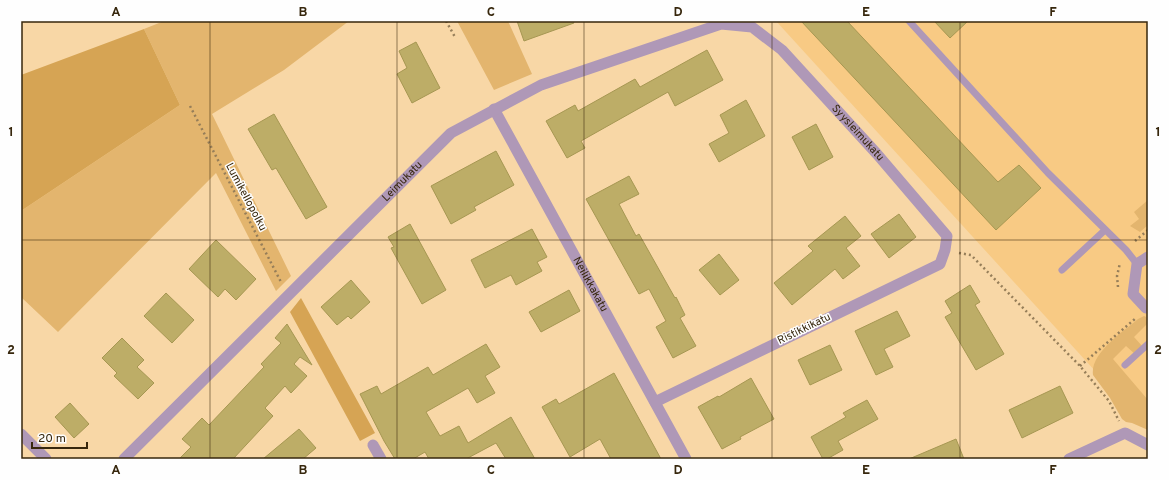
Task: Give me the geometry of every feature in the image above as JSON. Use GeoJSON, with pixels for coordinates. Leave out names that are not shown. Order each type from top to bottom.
{"type":"FeatureCollection","features":[{"type":"Feature","properties":{"kind":"street","name":"Leimukatu"},"geometry":{"type":"LineString","coordinates":[[124,459],[451,133],[541,85],[721,24],[752,27]]}},
{"type":"Feature","properties":{"kind":"street","name":"Syysleimukatu"},"geometry":{"type":"LineString","coordinates":[[752,27],[782,50],[877,154],[947,236],[945,250]]}},
{"type":"Feature","properties":{"kind":"street","name":"Neilikkakatu"},"geometry":{"type":"LineString","coordinates":[[494,109],[686,459]]}},
{"type":"Feature","properties":{"kind":"street","name":"Ristikkikatu"},"geometry":{"type":"LineString","coordinates":[[655,402],[940,264],[945,250]]}},
{"type":"Feature","properties":{"kind":"street"},"geometry":{"type":"LineString","coordinates":[[1147,308],[1133,294],[1137,264],[1148,257]]}},
{"type":"Feature","properties":{"kind":"street"},"geometry":{"type":"LineString","coordinates":[[1069,459],[1125,433],[1148,445]]}},
{"type":"Feature","properties":{"kind":"street"},"geometry":{"type":"LineString","coordinates":[[21,434],[46,459]]}},
{"type":"Feature","properties":{"kind":"street"},"geometry":{"type":"LineString","coordinates":[[373,445],[381,459]]}},
{"type":"Feature","properties":{"kind":"lane"},"geometry":{"type":"LineString","coordinates":[[909,21],[1048,172],[1126,250],[1137,264]]}},
{"type":"Feature","properties":{"kind":"lane"},"geometry":{"type":"LineString","coordinates":[[1062,270],[1105,230]]}},
{"type":"Feature","properties":{"kind":"lane"},"geometry":{"type":"LineString","coordinates":[[1125,365],[1148,344]]}},
{"type":"Feature","properties":{"kind":"path"},"geometry":{"type":"LineString","coordinates":[[446,21],[455,37]]}},
{"type":"Feature","properties":{"kind":"path","name":"Lumikellopolku"},"geometry":{"type":"LineString","coordinates":[[190,106],[288,295]]}},
{"type":"Feature","properties":{"kind":"path"},"geometry":{"type":"LineString","coordinates":[[945,250],[972,255],[1080,366],[1109,401],[1125,433]]}},
{"type":"Feature","properties":{"kind":"path"},"geometry":{"type":"LineString","coordinates":[[1080,366],[1147,308]]}},
{"type":"Feature","properties":{"kind":"shaded area"},"geometry":{"type":"Polygon","coordinates":[[[164,21],[349,21],[284,70],[212,114],[291,276],[276,291],[216,173],[58,332],[21,297],[21,211],[180,105],[144,29],[164,21]]]}},
{"type":"Feature","properties":{"kind":"shaded area"},"geometry":{"type":"Polygon","coordinates":[[[457,21],[508,21],[532,74],[494,90],[457,21]]]}},
{"type":"Feature","properties":{"kind":"shaded area"},"geometry":{"type":"Polygon","coordinates":[[[776,21],[1148,21],[1148,429],[776,21]]]}},
{"type":"Feature","properties":{"kind":"shaded area"},"geometry":{"type":"Polygon","coordinates":[[[144,29],[180,105],[21,211],[21,75],[144,29]]]}},
{"type":"Feature","properties":{"kind":"shaded area"},"geometry":{"type":"Polygon","coordinates":[[[1148,200],[1148,225],[1140,232],[1130,226],[1139,219],[1134,212],[1148,200]]]}},
{"type":"Feature","properties":{"kind":"shaded area"},"geometry":{"type":"Polygon","coordinates":[[[301,298],[375,433],[360,441],[290,312],[301,298]]]}},
{"type":"Feature","properties":{"kind":"shaded area"},"geometry":{"type":"Polygon","coordinates":[[[1144,316],[1146,317],[1147,324],[1134,337],[1143,347],[1136,355],[1126,346],[1113,359],[1148,400],[1148,430],[1126,422],[1122,419],[1110,398],[1093,375],[1093,367],[1102,351],[1116,337],[1144,316]]]}},
{"type":"Feature","properties":{"kind":"building"},"geometry":{"type":"Polygon","coordinates":[[[517,21],[573,21],[574,23],[524,41],[517,21]]]}},
{"type":"Feature","properties":{"kind":"building"},"geometry":{"type":"Polygon","coordinates":[[[801,21],[847,21],[998,182],[1019,165],[1041,188],[996,230],[801,21]]]}},
{"type":"Feature","properties":{"kind":"building"},"geometry":{"type":"Polygon","coordinates":[[[934,21],[968,21],[950,38],[934,21]]]}},
{"type":"Feature","properties":{"kind":"building"},"geometry":{"type":"Polygon","coordinates":[[[416,42],[440,88],[412,103],[397,74],[407,68],[399,51],[416,42]]]}},
{"type":"Feature","properties":{"kind":"building"},"geometry":{"type":"Polygon","coordinates":[[[707,50],[723,80],[675,106],[668,92],[581,141],[585,148],[567,158],[546,121],[575,105],[578,111],[635,79],[640,87],[707,50]]]}},
{"type":"Feature","properties":{"kind":"building"},"geometry":{"type":"Polygon","coordinates":[[[746,100],[765,136],[719,162],[709,144],[729,133],[720,115],[746,100]]]}},
{"type":"Feature","properties":{"kind":"building"},"geometry":{"type":"Polygon","coordinates":[[[274,114],[327,207],[306,219],[276,168],[272,170],[248,129],[274,114]]]}},
{"type":"Feature","properties":{"kind":"building"},"geometry":{"type":"Polygon","coordinates":[[[816,124],[833,157],[809,170],[792,137],[816,124]]]}},
{"type":"Feature","properties":{"kind":"building"},"geometry":{"type":"Polygon","coordinates":[[[496,151],[514,185],[474,207],[476,210],[451,224],[431,186],[496,151]]]}},
{"type":"Feature","properties":{"kind":"building"},"geometry":{"type":"Polygon","coordinates":[[[629,176],[639,194],[619,204],[636,236],[639,234],[675,298],[676,297],[685,315],[680,318],[696,346],[673,358],[656,327],[666,321],[649,289],[639,294],[586,199],[629,176]]]}},
{"type":"Feature","properties":{"kind":"building"},"geometry":{"type":"Polygon","coordinates":[[[899,214],[916,237],[889,258],[871,234],[899,214]]]}},
{"type":"Feature","properties":{"kind":"building"},"geometry":{"type":"Polygon","coordinates":[[[845,216],[861,236],[846,248],[860,266],[843,279],[835,269],[792,305],[774,283],[813,251],[808,246],[845,216]]]}},
{"type":"Feature","properties":{"kind":"building"},"geometry":{"type":"Polygon","coordinates":[[[410,224],[446,290],[422,304],[391,248],[394,247],[388,237],[410,224]]]}},
{"type":"Feature","properties":{"kind":"building"},"geometry":{"type":"Polygon","coordinates":[[[532,229],[547,257],[537,262],[542,271],[516,285],[511,275],[485,288],[471,260],[532,229]]]}},
{"type":"Feature","properties":{"kind":"building"},"geometry":{"type":"Polygon","coordinates":[[[216,240],[256,279],[236,300],[225,289],[218,297],[189,269],[216,240]]]}},
{"type":"Feature","properties":{"kind":"building"},"geometry":{"type":"Polygon","coordinates":[[[719,254],[739,280],[720,295],[699,270],[719,254]]]}},
{"type":"Feature","properties":{"kind":"building"},"geometry":{"type":"Polygon","coordinates":[[[351,280],[370,302],[351,319],[348,316],[337,325],[321,307],[351,280]]]}},
{"type":"Feature","properties":{"kind":"building"},"geometry":{"type":"Polygon","coordinates":[[[970,285],[980,302],[975,305],[1004,354],[976,370],[945,317],[952,313],[945,301],[970,285]]]}},
{"type":"Feature","properties":{"kind":"building"},"geometry":{"type":"Polygon","coordinates":[[[569,290],[580,311],[541,332],[529,312],[569,290]]]}},
{"type":"Feature","properties":{"kind":"building"},"geometry":{"type":"Polygon","coordinates":[[[166,293],[194,320],[172,343],[144,316],[166,293]]]}},
{"type":"Feature","properties":{"kind":"building"},"geometry":{"type":"Polygon","coordinates":[[[897,311],[910,336],[884,349],[893,367],[876,375],[855,331],[897,311]]]}},
{"type":"Feature","properties":{"kind":"building"},"geometry":{"type":"Polygon","coordinates":[[[287,324],[312,365],[300,357],[294,364],[307,376],[291,393],[285,386],[265,408],[273,416],[233,459],[179,459],[191,447],[182,439],[202,418],[209,425],[264,367],[261,364],[281,343],[275,338],[287,324]]]}},
{"type":"Feature","properties":{"kind":"building"},"geometry":{"type":"Polygon","coordinates":[[[122,338],[144,360],[137,367],[154,383],[138,399],[114,376],[117,373],[102,358],[122,338]]]}},
{"type":"Feature","properties":{"kind":"building"},"geometry":{"type":"Polygon","coordinates":[[[486,344],[500,367],[485,376],[495,393],[477,403],[468,388],[426,412],[440,436],[459,426],[468,443],[511,417],[535,459],[506,459],[496,443],[466,459],[429,459],[425,452],[413,459],[395,459],[360,394],[377,386],[381,394],[428,367],[433,375],[486,344]]]}},
{"type":"Feature","properties":{"kind":"building"},"geometry":{"type":"Polygon","coordinates":[[[830,345],[842,370],[810,385],[798,360],[830,345]]]}},
{"type":"Feature","properties":{"kind":"building"},"geometry":{"type":"Polygon","coordinates":[[[614,373],[661,459],[611,459],[600,439],[570,457],[542,407],[556,399],[559,404],[614,373]]]}},
{"type":"Feature","properties":{"kind":"building"},"geometry":{"type":"Polygon","coordinates":[[[751,378],[774,419],[740,437],[741,439],[722,449],[698,407],[718,396],[719,397],[751,378]]]}},
{"type":"Feature","properties":{"kind":"building"},"geometry":{"type":"Polygon","coordinates":[[[1060,386],[1073,413],[1022,438],[1009,410],[1060,386]]]}},
{"type":"Feature","properties":{"kind":"building"},"geometry":{"type":"Polygon","coordinates":[[[867,400],[878,419],[838,441],[843,450],[827,459],[823,459],[811,437],[846,417],[843,413],[867,400]]]}},
{"type":"Feature","properties":{"kind":"building"},"geometry":{"type":"Polygon","coordinates":[[[70,403],[89,424],[74,438],[55,417],[70,403]]]}},
{"type":"Feature","properties":{"kind":"building"},"geometry":{"type":"Polygon","coordinates":[[[299,429],[316,448],[303,459],[263,459],[299,429]]]}},
{"type":"Feature","properties":{"kind":"building"},"geometry":{"type":"Polygon","coordinates":[[[956,439],[964,459],[909,459],[956,439]]]}}]}
